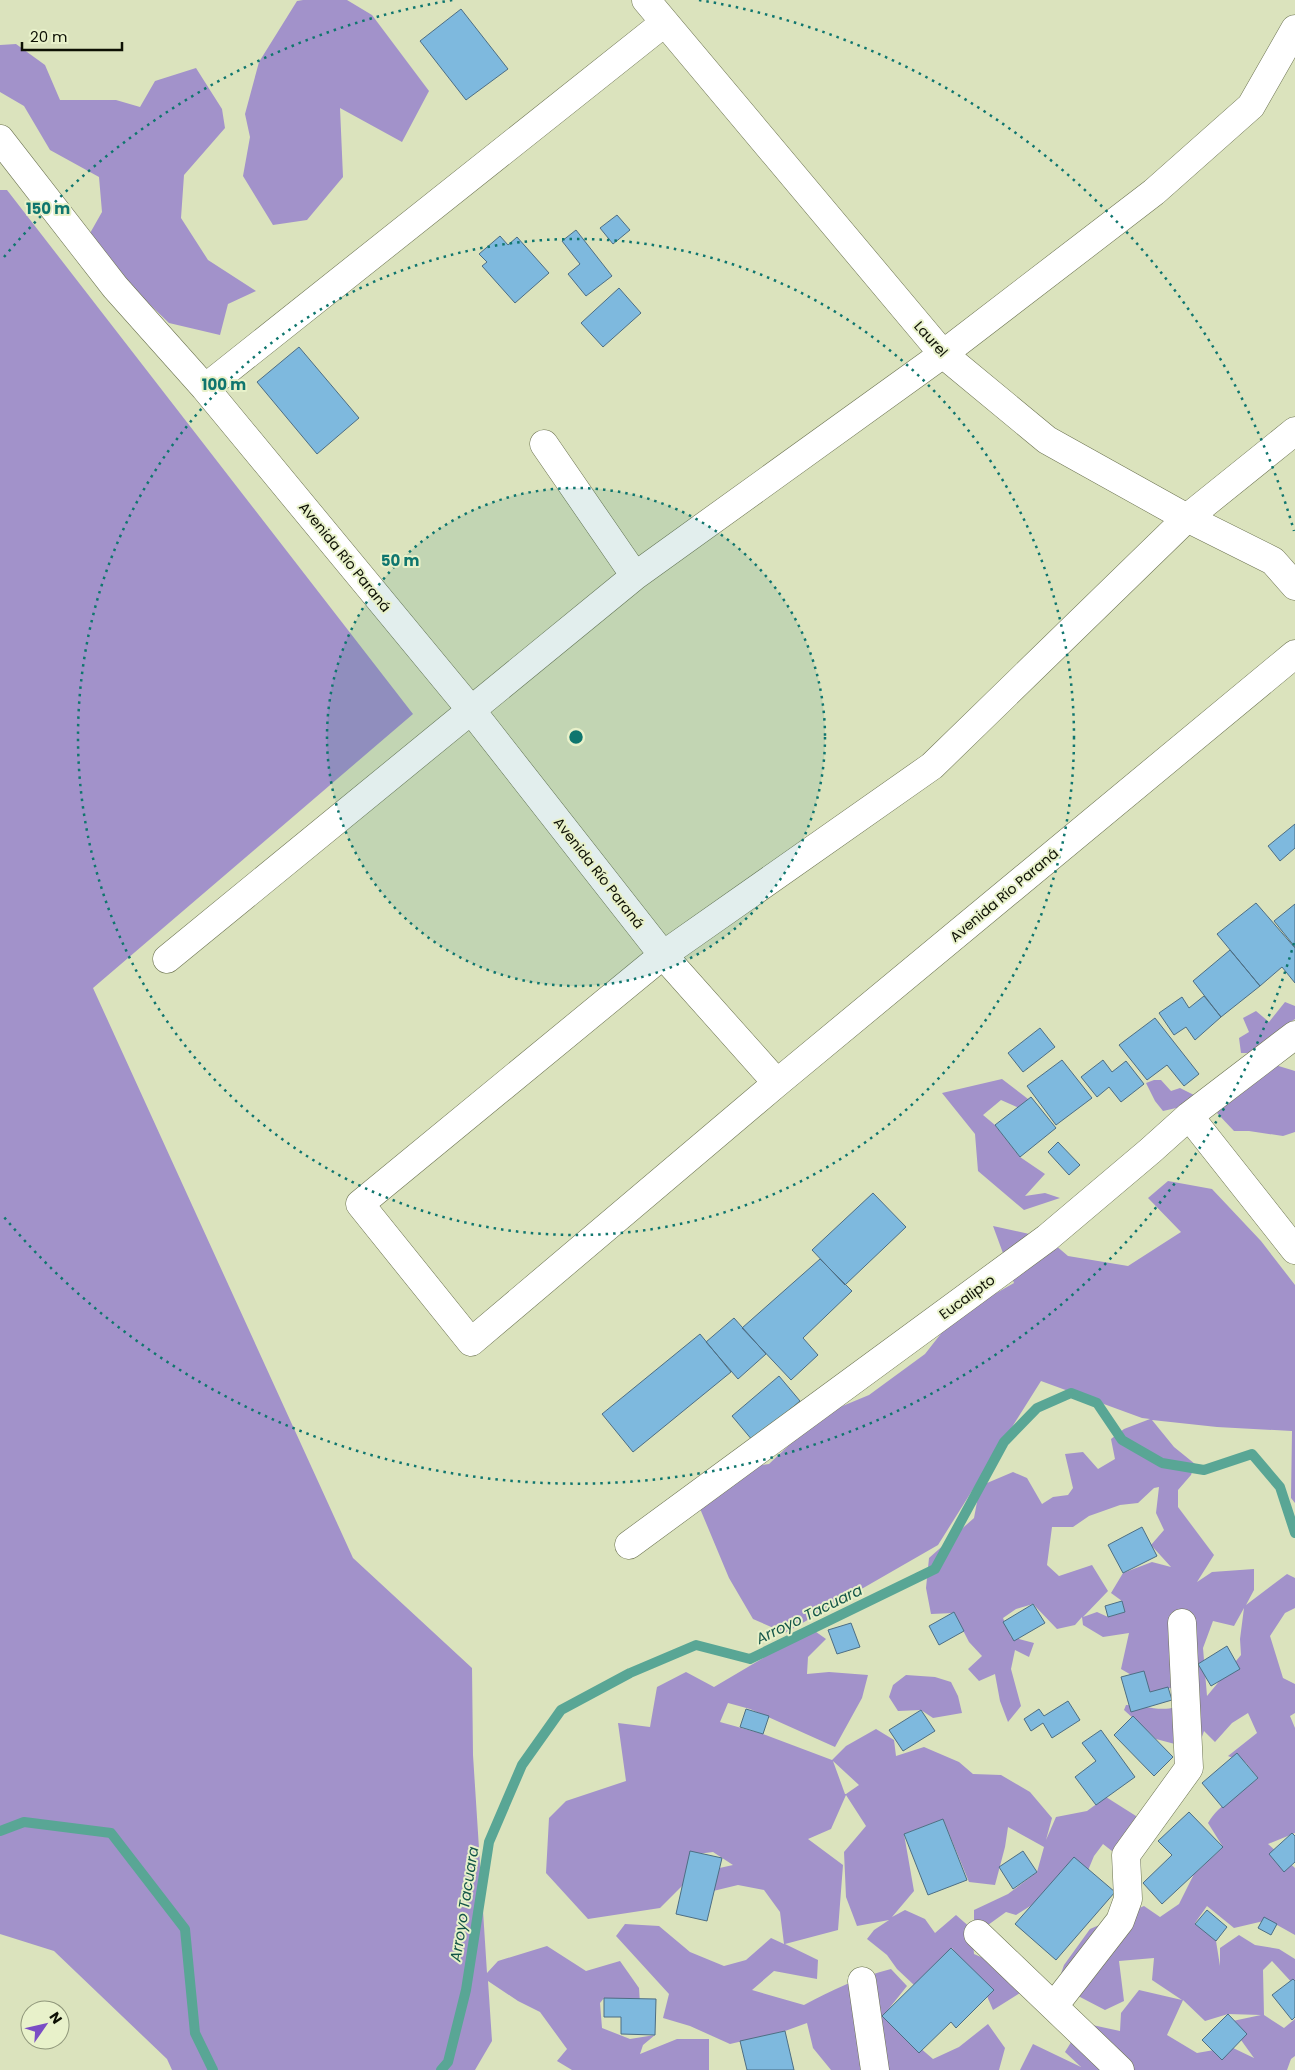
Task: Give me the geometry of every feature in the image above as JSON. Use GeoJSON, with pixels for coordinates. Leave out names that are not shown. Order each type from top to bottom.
{"type":"FeatureCollection","features":[{"type":"Feature","properties":{"kind":"street","name":"Laurel"},"geometry":{"type":"LineString","coordinates":[[646,0],[943,354],[1047,440],[1187,518],[1272,561],[1295,586]]}},
{"type":"Feature","properties":{"kind":"street"},"geometry":{"type":"LineString","coordinates":[[206,388],[664,23]]}},
{"type":"Feature","properties":{"kind":"street"},"geometry":{"type":"LineString","coordinates":[[167,959],[635,576],[943,354],[1154,192],[1251,106],[1295,29]]}},
{"type":"Feature","properties":{"kind":"street","name":"Avenida Río Paraná"},"geometry":{"type":"LineString","coordinates":[[0,139],[115,287],[206,388],[471,710],[663,955],[777,1083],[1295,654]]}},
{"type":"Feature","properties":{"kind":"street"},"geometry":{"type":"LineString","coordinates":[[777,1083],[471,1342],[360,1204],[663,955],[932,766],[1187,518],[1295,431]]}},
{"type":"Feature","properties":{"kind":"street"},"geometry":{"type":"LineString","coordinates":[[544,444],[635,576]]}},
{"type":"Feature","properties":{"kind":"street","name":"Eucalipto"},"geometry":{"type":"LineString","coordinates":[[629,1545],[1047,1238],[1189,1116],[1295,1035]]}},
{"type":"Feature","properties":{"kind":"street"},"geometry":{"type":"LineString","coordinates":[[1189,1116],[1295,1250]]}},
{"type":"Feature","properties":{"kind":"street"},"geometry":{"type":"LineString","coordinates":[[1054,2006],[1120,1921],[1128,1899],[1126,1855],[1189,1768],[1182,1623]]}},
{"type":"Feature","properties":{"kind":"street"},"geometry":{"type":"LineString","coordinates":[[978,1934],[1120,2070]]}},
{"type":"Feature","properties":{"kind":"street"},"geometry":{"type":"LineString","coordinates":[[862,1980],[875,2070]]}},
{"type":"Feature","properties":{"kind":"shaded area"},"geometry":{"type":"Polygon","coordinates":[[[347,0],[372,15],[429,91],[402,142],[340,108],[343,177],[307,220],[273,225],[243,176],[250,137],[245,114],[259,62],[297,1],[347,0]]]}},
{"type":"Feature","properties":{"kind":"shaded area"},"geometry":{"type":"Polygon","coordinates":[[[16,44],[45,65],[60,100],[116,100],[140,107],[155,81],[196,68],[222,109],[225,128],[184,175],[181,218],[208,260],[256,291],[228,304],[220,335],[169,323],[85,242],[102,212],[99,177],[50,150],[24,106],[0,92],[0,45],[16,44]]]}},
{"type":"Feature","properties":{"kind":"shaded area"},"geometry":{"type":"Polygon","coordinates":[[[0,190],[7,190],[413,714],[93,988],[353,1558],[472,1668],[473,1755],[487,1973],[498,1961],[547,1946],[586,1971],[620,1961],[639,1988],[640,2004],[604,1998],[600,2003],[602,2028],[630,2039],[655,2035],[643,2045],[640,2054],[677,2039],[709,2039],[709,2070],[572,2070],[557,2061],[567,2049],[540,2012],[518,2001],[488,1981],[492,2041],[475,2070],[172,2070],[167,2059],[54,1951],[0,1934],[0,190]]]}},
{"type":"Feature","properties":{"kind":"shaded area"},"geometry":{"type":"Polygon","coordinates":[[[1285,1002],[1295,1006],[1295,1019],[1263,1046],[1249,1053],[1241,1053],[1239,1038],[1249,1032],[1243,1018],[1256,1011],[1269,1022],[1285,1002]]]}},
{"type":"Feature","properties":{"kind":"shaded area"},"geometry":{"type":"Polygon","coordinates":[[[1272,1064],[1295,1071],[1295,1132],[1283,1136],[1249,1131],[1234,1131],[1217,1113],[1272,1064]]]}},
{"type":"Feature","properties":{"kind":"shaded area"},"geometry":{"type":"Polygon","coordinates":[[[1002,1079],[1028,1099],[1028,1112],[1001,1100],[983,1115],[995,1125],[1020,1157],[1045,1174],[1025,1196],[1045,1193],[1060,1198],[1024,1210],[978,1171],[975,1134],[942,1093],[1002,1079]]]}},
{"type":"Feature","properties":{"kind":"shaded area"},"geometry":{"type":"Polygon","coordinates":[[[1161,1080],[1171,1091],[1180,1088],[1194,1095],[1185,1106],[1163,1111],[1155,1101],[1146,1083],[1161,1080]]]}},
{"type":"Feature","properties":{"kind":"shaded area"},"geometry":{"type":"Polygon","coordinates":[[[1168,1181],[1212,1189],[1261,1241],[1295,1285],[1295,1503],[1291,1498],[1292,1431],[1217,1427],[1152,1420],[1174,1447],[1195,1464],[1191,1475],[1178,1490],[1178,1507],[1214,1555],[1197,1582],[1212,1572],[1254,1569],[1254,1590],[1246,1605],[1287,1574],[1295,1578],[1295,1608],[1285,1613],[1270,1636],[1283,1678],[1295,1684],[1295,1713],[1290,1716],[1295,1728],[1295,1833],[1268,1844],[1295,1868],[1295,1935],[1268,1920],[1234,1928],[1207,1906],[1195,1923],[1216,1941],[1220,1966],[1220,1948],[1239,1935],[1255,1945],[1279,1949],[1295,1959],[1295,1986],[1272,1961],[1263,1970],[1264,2015],[1284,2028],[1295,2019],[1295,2056],[1291,2059],[1287,2070],[1020,2070],[1033,2044],[1081,2067],[1065,2052],[1083,2023],[1120,2031],[1121,2013],[1139,1990],[1182,2000],[1152,1980],[1154,1958],[1119,1961],[1124,2001],[1105,2010],[1057,1985],[1064,1965],[1090,1929],[1144,1906],[1160,1917],[1179,1904],[1194,1874],[1223,1847],[1208,1823],[1224,1804],[1258,1778],[1246,1763],[1228,1756],[1257,1733],[1248,1713],[1232,1723],[1215,1742],[1204,1731],[1201,1740],[1186,1747],[1156,1739],[1124,1710],[1126,1705],[1157,1709],[1176,1707],[1172,1700],[1171,1688],[1150,1692],[1140,1680],[1121,1669],[1129,1633],[1103,1637],[1083,1625],[1082,1617],[1075,1625],[1057,1629],[1033,1604],[1016,1609],[1003,1618],[1011,1637],[1034,1643],[1029,1657],[1015,1650],[1011,1669],[1021,1706],[1008,1722],[1000,1701],[995,1674],[979,1681],[968,1669],[982,1656],[969,1642],[954,1613],[931,1614],[926,1588],[929,1558],[974,1518],[980,1486],[1013,1472],[1027,1478],[1042,1504],[1053,1497],[1068,1495],[1073,1488],[1065,1454],[1083,1452],[1098,1469],[1115,1459],[1111,1439],[1124,1429],[1150,1419],[1142,1418],[1041,1381],[938,1545],[785,1633],[753,1619],[729,1578],[696,1499],[722,1471],[769,1464],[821,1415],[869,1395],[925,1354],[954,1317],[1014,1283],[993,1226],[1047,1238],[1068,1256],[1128,1266],[1181,1232],[1148,1198],[1168,1181]],[[1159,1487],[1154,1488],[1138,1503],[1120,1505],[1089,1516],[1073,1527],[1052,1527],[1047,1565],[1059,1576],[1092,1565],[1108,1591],[1083,1617],[1097,1612],[1108,1617],[1125,1612],[1122,1601],[1111,1593],[1123,1573],[1152,1562],[1171,1567],[1151,1545],[1164,1530],[1156,1513],[1159,1487]],[[1244,1608],[1234,1626],[1213,1621],[1203,1648],[1207,1696],[1241,1655],[1240,1639],[1244,1608]],[[1183,2000],[1167,2035],[1197,2053],[1231,2047],[1254,2058],[1228,2022],[1261,2015],[1228,2014],[1205,2021],[1183,2000]]]}},
{"type":"Feature","properties":{"kind":"shaded area"},"geometry":{"type":"Polygon","coordinates":[[[812,1629],[826,1639],[808,1657],[807,1674],[829,1672],[868,1675],[862,1698],[835,1747],[750,1709],[728,1703],[720,1722],[763,1734],[832,1760],[846,1746],[876,1729],[894,1740],[896,1756],[924,1747],[959,1762],[973,1774],[1001,1775],[1030,1792],[1052,1818],[1046,1840],[1056,1817],[1087,1811],[1106,1797],[1136,1816],[1141,1840],[1121,1858],[1103,1844],[1094,1856],[1084,1880],[1051,1893],[1016,1915],[1006,1912],[988,1925],[974,1921],[974,1910],[1008,1894],[1037,1872],[1044,1847],[1008,1827],[995,1885],[969,1882],[943,1819],[904,1834],[914,1891],[892,1917],[905,1910],[925,1919],[935,1933],[956,1915],[972,1929],[974,1954],[997,1964],[1020,1993],[993,2010],[983,1987],[952,1948],[914,1985],[897,1969],[887,1955],[867,1939],[874,1930],[889,1920],[857,1926],[846,1897],[844,1852],[866,1826],[846,1795],[831,1829],[808,1839],[843,1865],[838,1930],[785,1944],[818,1960],[817,1979],[774,1971],[752,1990],[804,2005],[846,1984],[891,1969],[907,1986],[883,2016],[933,2059],[959,2047],[988,2024],[1005,2048],[999,2070],[831,2070],[813,2048],[807,2023],[785,2031],[730,2044],[690,2026],[663,2018],[669,1994],[616,1936],[625,1924],[659,1926],[690,1952],[724,1966],[746,1960],[771,1938],[784,1944],[780,1912],[764,1890],[738,1885],[709,1892],[706,1871],[733,1865],[713,1852],[697,1854],[686,1882],[660,1908],[588,1919],[546,1873],[549,1818],[566,1801],[626,1781],[618,1723],[650,1727],[657,1687],[686,1672],[714,1687],[812,1629]],[[833,1761],[845,1794],[859,1785],[833,1761]]]}},
{"type":"Feature","properties":{"kind":"shaded area"},"geometry":{"type":"Polygon","coordinates":[[[906,1675],[935,1677],[951,1682],[958,1696],[962,1713],[933,1718],[921,1710],[898,1711],[889,1697],[893,1685],[906,1675]]]}},
{"type":"Feature","properties":{"kind":"building"},"geometry":{"type":"Polygon","coordinates":[[[461,9],[508,69],[466,100],[420,41],[461,9]]]}},
{"type":"Feature","properties":{"kind":"building"},"geometry":{"type":"Polygon","coordinates":[[[617,215],[630,230],[613,244],[600,228],[617,215]]]}},
{"type":"Feature","properties":{"kind":"building"},"geometry":{"type":"Polygon","coordinates":[[[576,230],[612,276],[586,296],[568,274],[580,264],[562,241],[576,230]]]}},
{"type":"Feature","properties":{"kind":"building"},"geometry":{"type":"Polygon","coordinates":[[[500,236],[508,245],[517,237],[549,273],[515,303],[482,266],[487,262],[479,254],[500,236]]]}},
{"type":"Feature","properties":{"kind":"building"},"geometry":{"type":"Polygon","coordinates":[[[619,288],[641,313],[603,347],[581,323],[619,288]]]}},
{"type":"Feature","properties":{"kind":"building"},"geometry":{"type":"Polygon","coordinates":[[[299,347],[359,418],[317,454],[257,382],[299,347]]]}},
{"type":"Feature","properties":{"kind":"building"},"geometry":{"type":"Polygon","coordinates":[[[1295,824],[1295,848],[1280,861],[1268,846],[1295,824]]]}},
{"type":"Feature","properties":{"kind":"building"},"geometry":{"type":"Polygon","coordinates":[[[1256,903],[1295,948],[1295,983],[1282,967],[1260,986],[1217,934],[1256,903]]]}},
{"type":"Feature","properties":{"kind":"building"},"geometry":{"type":"Polygon","coordinates":[[[1295,904],[1295,947],[1274,921],[1295,904]]]}},
{"type":"Feature","properties":{"kind":"building"},"geometry":{"type":"Polygon","coordinates":[[[1230,950],[1260,986],[1221,1017],[1193,981],[1230,950]]]}},
{"type":"Feature","properties":{"kind":"building"},"geometry":{"type":"Polygon","coordinates":[[[1204,996],[1221,1017],[1195,1040],[1186,1027],[1174,1035],[1159,1013],[1182,997],[1189,1008],[1204,996]]]}},
{"type":"Feature","properties":{"kind":"building"},"geometry":{"type":"Polygon","coordinates":[[[1155,1018],[1199,1074],[1184,1086],[1167,1065],[1147,1080],[1119,1045],[1155,1018]]]}},
{"type":"Feature","properties":{"kind":"building"},"geometry":{"type":"Polygon","coordinates":[[[1040,1028],[1055,1047],[1023,1072],[1008,1053],[1040,1028]]]}},
{"type":"Feature","properties":{"kind":"building"},"geometry":{"type":"Polygon","coordinates":[[[1062,1060],[1092,1098],[1056,1125],[1027,1086],[1062,1060]]]}},
{"type":"Feature","properties":{"kind":"building"},"geometry":{"type":"Polygon","coordinates":[[[1103,1060],[1112,1072],[1126,1061],[1144,1084],[1121,1102],[1109,1087],[1097,1097],[1081,1077],[1103,1060]]]}},
{"type":"Feature","properties":{"kind":"building"},"geometry":{"type":"Polygon","coordinates":[[[1031,1097],[1056,1128],[1020,1157],[995,1125],[1031,1097]]]}},
{"type":"Feature","properties":{"kind":"building"},"geometry":{"type":"Polygon","coordinates":[[[1058,1142],[1080,1165],[1069,1175],[1048,1152],[1058,1142]]]}},
{"type":"Feature","properties":{"kind":"building"},"geometry":{"type":"Polygon","coordinates":[[[873,1193],[906,1227],[845,1285],[812,1250],[873,1193]]]}},
{"type":"Feature","properties":{"kind":"building"},"geometry":{"type":"Polygon","coordinates":[[[820,1259],[852,1291],[803,1338],[818,1355],[791,1380],[742,1328],[820,1259]]]}},
{"type":"Feature","properties":{"kind":"building"},"geometry":{"type":"Polygon","coordinates":[[[734,1318],[766,1354],[738,1379],[706,1342],[734,1318]]]}},
{"type":"Feature","properties":{"kind":"building"},"geometry":{"type":"Polygon","coordinates":[[[700,1334],[731,1372],[633,1452],[602,1414],[700,1334]]]}},
{"type":"Feature","properties":{"kind":"building"},"geometry":{"type":"Polygon","coordinates":[[[779,1376],[800,1401],[753,1441],[732,1416],[779,1376]]]}},
{"type":"Feature","properties":{"kind":"building"},"geometry":{"type":"Polygon","coordinates":[[[1142,1527],[1157,1556],[1123,1573],[1108,1545],[1142,1527]]]}},
{"type":"Feature","properties":{"kind":"building"},"geometry":{"type":"Polygon","coordinates":[[[1122,1601],[1125,1612],[1108,1617],[1105,1606],[1122,1601]]]}},
{"type":"Feature","properties":{"kind":"building"},"geometry":{"type":"Polygon","coordinates":[[[1033,1604],[1045,1623],[1014,1641],[1003,1622],[1033,1604]]]}},
{"type":"Feature","properties":{"kind":"building"},"geometry":{"type":"Polygon","coordinates":[[[954,1612],[964,1631],[939,1645],[929,1626],[954,1612]]]}},
{"type":"Feature","properties":{"kind":"building"},"geometry":{"type":"Polygon","coordinates":[[[851,1623],[860,1647],[837,1654],[828,1630],[851,1623]]]}},
{"type":"Feature","properties":{"kind":"building"},"geometry":{"type":"Polygon","coordinates":[[[1227,1646],[1240,1669],[1211,1686],[1198,1664],[1227,1646]]]}},
{"type":"Feature","properties":{"kind":"building"},"geometry":{"type":"Polygon","coordinates":[[[1144,1671],[1150,1692],[1168,1687],[1172,1700],[1131,1712],[1121,1677],[1144,1671]]]}},
{"type":"Feature","properties":{"kind":"building"},"geometry":{"type":"Polygon","coordinates":[[[1068,1701],[1080,1720],[1052,1738],[1043,1723],[1031,1731],[1024,1719],[1039,1709],[1044,1716],[1068,1701]]]}},
{"type":"Feature","properties":{"kind":"building"},"geometry":{"type":"Polygon","coordinates":[[[746,1709],[769,1716],[763,1734],[740,1727],[746,1709]]]}},
{"type":"Feature","properties":{"kind":"building"},"geometry":{"type":"Polygon","coordinates":[[[921,1710],[935,1731],[903,1751],[889,1730],[921,1710]]]}},
{"type":"Feature","properties":{"kind":"building"},"geometry":{"type":"Polygon","coordinates":[[[1133,1716],[1173,1757],[1154,1776],[1114,1735],[1133,1716]]]}},
{"type":"Feature","properties":{"kind":"building"},"geometry":{"type":"Polygon","coordinates":[[[1101,1730],[1135,1777],[1096,1805],[1075,1777],[1096,1761],[1082,1743],[1101,1730]]]}},
{"type":"Feature","properties":{"kind":"building"},"geometry":{"type":"Polygon","coordinates":[[[1237,1753],[1258,1778],[1223,1808],[1202,1783],[1237,1753]]]}},
{"type":"Feature","properties":{"kind":"building"},"geometry":{"type":"Polygon","coordinates":[[[1189,1812],[1223,1847],[1162,1904],[1143,1883],[1172,1855],[1158,1841],[1189,1812]]]}},
{"type":"Feature","properties":{"kind":"building"},"geometry":{"type":"Polygon","coordinates":[[[943,1819],[967,1880],[928,1895],[904,1834],[943,1819]]]}},
{"type":"Feature","properties":{"kind":"building"},"geometry":{"type":"Polygon","coordinates":[[[1292,1833],[1295,1836],[1295,1862],[1284,1872],[1269,1854],[1292,1833]]]}},
{"type":"Feature","properties":{"kind":"building"},"geometry":{"type":"Polygon","coordinates":[[[690,1851],[722,1858],[707,1921],[676,1914],[690,1851]]]}},
{"type":"Feature","properties":{"kind":"building"},"geometry":{"type":"Polygon","coordinates":[[[1023,1851],[1037,1872],[1013,1889],[999,1867],[1023,1851]]]}},
{"type":"Feature","properties":{"kind":"building"},"geometry":{"type":"Polygon","coordinates":[[[1074,1857],[1115,1892],[1056,1960],[1015,1924],[1074,1857]]]}},
{"type":"Feature","properties":{"kind":"building"},"geometry":{"type":"Polygon","coordinates":[[[1207,1910],[1227,1927],[1216,1941],[1195,1924],[1207,1910]]]}},
{"type":"Feature","properties":{"kind":"building"},"geometry":{"type":"Polygon","coordinates":[[[1264,1917],[1277,1924],[1271,1935],[1258,1928],[1264,1917]]]}},
{"type":"Feature","properties":{"kind":"building"},"geometry":{"type":"Polygon","coordinates":[[[951,1948],[994,1990],[956,2028],[951,2022],[919,2053],[882,2016],[951,1948]]]}},
{"type":"Feature","properties":{"kind":"building"},"geometry":{"type":"Polygon","coordinates":[[[1293,1979],[1295,1981],[1295,2017],[1292,2020],[1272,1995],[1293,1979]]]}},
{"type":"Feature","properties":{"kind":"building"},"geometry":{"type":"Polygon","coordinates":[[[604,1998],[656,1999],[655,2035],[621,2034],[621,2017],[604,2017],[604,1998]]]}},
{"type":"Feature","properties":{"kind":"building"},"geometry":{"type":"Polygon","coordinates":[[[1228,2014],[1247,2034],[1222,2060],[1202,2040],[1228,2014]]]}},
{"type":"Feature","properties":{"kind":"building"},"geometry":{"type":"Polygon","coordinates":[[[785,2031],[794,2070],[747,2070],[740,2041],[785,2031]]]}},
{"type":"Feature","properties":{"kind":"waterway","name":"Arroyo Tacuara"},"geometry":{"type":"LineString","coordinates":[[441,2070],[448,2062],[466,1990],[489,1842],[522,1765],[561,1710],[630,1673],[696,1645],[750,1659],[935,1569],[1004,1442],[1037,1408],[1071,1393],[1097,1403],[1122,1440],[1162,1463],[1204,1470],[1252,1454],[1280,1487],[1295,1533]]}},
{"type":"Feature","properties":{"kind":"waterway","name":"Arroyo Tacuara"},"geometry":{"type":"LineString","coordinates":[[0,1831],[24,1822],[111,1833],[185,1929],[195,2033],[213,2070]]}}]}
